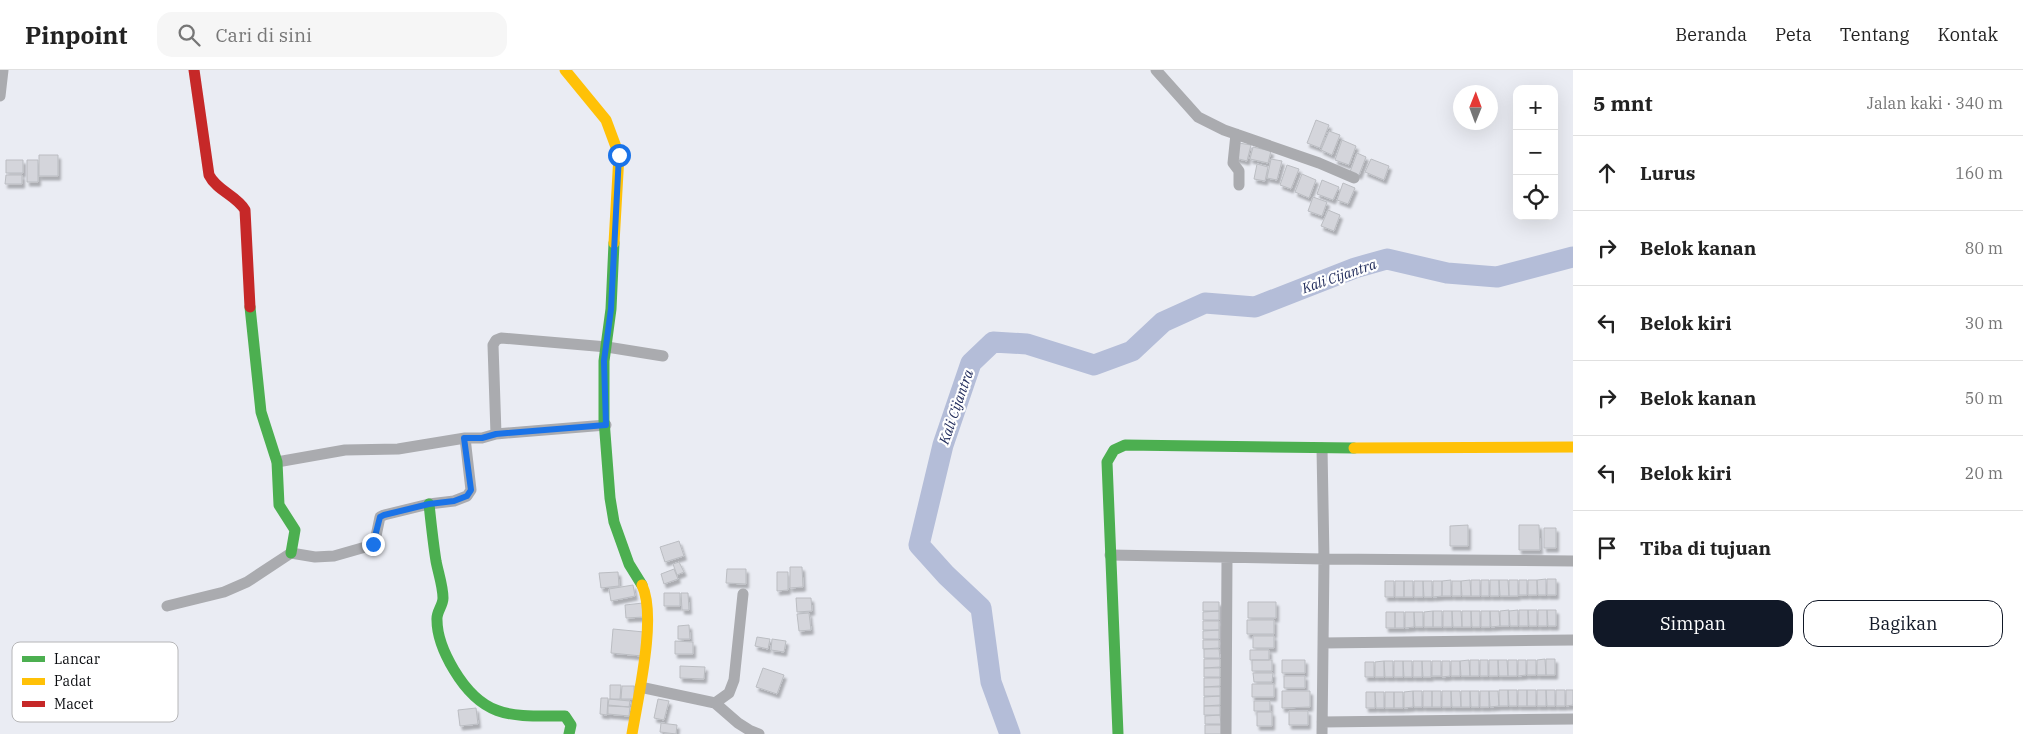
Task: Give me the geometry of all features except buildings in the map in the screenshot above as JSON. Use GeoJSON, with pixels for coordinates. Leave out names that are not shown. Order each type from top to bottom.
{"type":"FeatureCollection","features":[{"type":"Feature","properties":{"kind":"street"},"geometry":{"type":"LineString","coordinates":[[0,96],[3,70]]}},
{"type":"Feature","properties":{"kind":"street"},"geometry":{"type":"LineString","coordinates":[[167,606],[247,582],[291,553],[295,537],[295,530],[279,505],[277,462],[260,402],[250,318],[245,210],[241,203],[213,183],[209,175],[194,70]]}},
{"type":"Feature","properties":{"kind":"street"},"geometry":{"type":"LineString","coordinates":[[565,70],[606,120],[619,155],[607,347],[604,361],[610,498],[614,522],[628,564],[640,581],[646,594],[648,608],[640,688],[632,734]]}},
{"type":"Feature","properties":{"kind":"street"},"geometry":{"type":"LineString","coordinates":[[1156,70],[1198,117],[1236,134],[1319,163],[1354,178]]}},
{"type":"Feature","properties":{"kind":"street"},"geometry":{"type":"LineString","coordinates":[[1236,134],[1233,163],[1238,171],[1239,185]]}},
{"type":"Feature","properties":{"kind":"street"},"geometry":{"type":"LineString","coordinates":[[496,434],[493,345],[496,340],[501,338],[607,347],[663,356]]}},
{"type":"Feature","properties":{"kind":"street"},"geometry":{"type":"LineString","coordinates":[[277,462],[345,450],[398,449],[464,438],[482,438],[496,434],[606,425]]}},
{"type":"Feature","properties":{"kind":"street"},"geometry":{"type":"LineString","coordinates":[[291,553],[315,557],[334,556],[370,546],[375,541],[380,517],[393,512],[464,498],[471,490],[464,438]]}},
{"type":"Feature","properties":{"kind":"street"},"geometry":{"type":"LineString","coordinates":[[1118,734],[1107,462],[1114,450],[1125,445],[1322,448],[1573,447]]}},
{"type":"Feature","properties":{"kind":"street"},"geometry":{"type":"LineString","coordinates":[[1322,448],[1324,560],[1322,728],[1573,719]]}},
{"type":"Feature","properties":{"kind":"street"},"geometry":{"type":"LineString","coordinates":[[429,504],[432,537],[443,602],[437,615],[439,637],[457,676],[473,698],[496,711],[520,717],[564,716],[571,725],[569,734]]}},
{"type":"Feature","properties":{"kind":"street"},"geometry":{"type":"LineString","coordinates":[[1110,555],[1324,560],[1573,561]]}},
{"type":"Feature","properties":{"kind":"street"},"geometry":{"type":"LineString","coordinates":[[1226,734],[1227,558]]}},
{"type":"Feature","properties":{"kind":"street"},"geometry":{"type":"LineString","coordinates":[[715,703],[729,693],[734,680],[743,594]]}},
{"type":"Feature","properties":{"kind":"street"},"geometry":{"type":"LineString","coordinates":[[1323,644],[1573,640]]}},
{"type":"Feature","properties":{"kind":"street"},"geometry":{"type":"LineString","coordinates":[[640,688],[715,703],[738,723],[759,734]]}},
{"type":"Feature","properties":{"kind":"waterway","name":"Kali Cijantra"},"geometry":{"type":"LineString","coordinates":[[1010,734],[991,682],[981,608],[946,575],[919,545],[943,445],[971,363],[993,342],[1027,344],[1094,365],[1132,351],[1163,322],[1205,303],[1255,307],[1355,268],[1387,259],[1447,273],[1497,277],[1573,257]]}},
{"type":"Feature","properties":{"kind":"traffic: fast"},"geometry":{"type":"LineString","coordinates":[[614,243],[611,309],[604,361],[604,420],[610,498],[614,522],[629,564],[642,585]]}},
{"type":"Feature","properties":{"kind":"traffic: fast"},"geometry":{"type":"LineString","coordinates":[[250,307],[261,412],[277,462],[279,505],[295,530],[291,553]]}},
{"type":"Feature","properties":{"kind":"traffic: fast"},"geometry":{"type":"LineString","coordinates":[[1118,734],[1107,462],[1114,450],[1125,445],[1354,448]]}},
{"type":"Feature","properties":{"kind":"traffic: fast"},"geometry":{"type":"LineString","coordinates":[[429,504],[436,561],[443,593],[443,601],[437,617],[437,627],[442,646],[454,670],[465,686],[488,707],[514,715],[565,716],[571,725],[569,734]]}},
{"type":"Feature","properties":{"kind":"traffic: slow"},"geometry":{"type":"LineString","coordinates":[[565,70],[606,120],[619,155],[614,243]]}},
{"type":"Feature","properties":{"kind":"traffic: slow"},"geometry":{"type":"LineString","coordinates":[[1354,448],[1573,447]]}},
{"type":"Feature","properties":{"kind":"traffic: slow"},"geometry":{"type":"LineString","coordinates":[[632,734],[642,679],[647,636],[648,617],[642,585]]}},
{"type":"Feature","properties":{"kind":"traffic: jam"},"geometry":{"type":"LineString","coordinates":[[194,70],[209,175],[217,185],[237,200],[245,210],[250,307]]}},
{"type":"Feature","properties":{"kind":"route"},"geometry":{"type":"LineString","coordinates":[[373,544],[380,517],[429,504],[454,501],[464,498],[470,493],[464,438],[482,438],[496,434],[606,425],[604,420],[604,361],[611,309],[619,155]]}}]}
